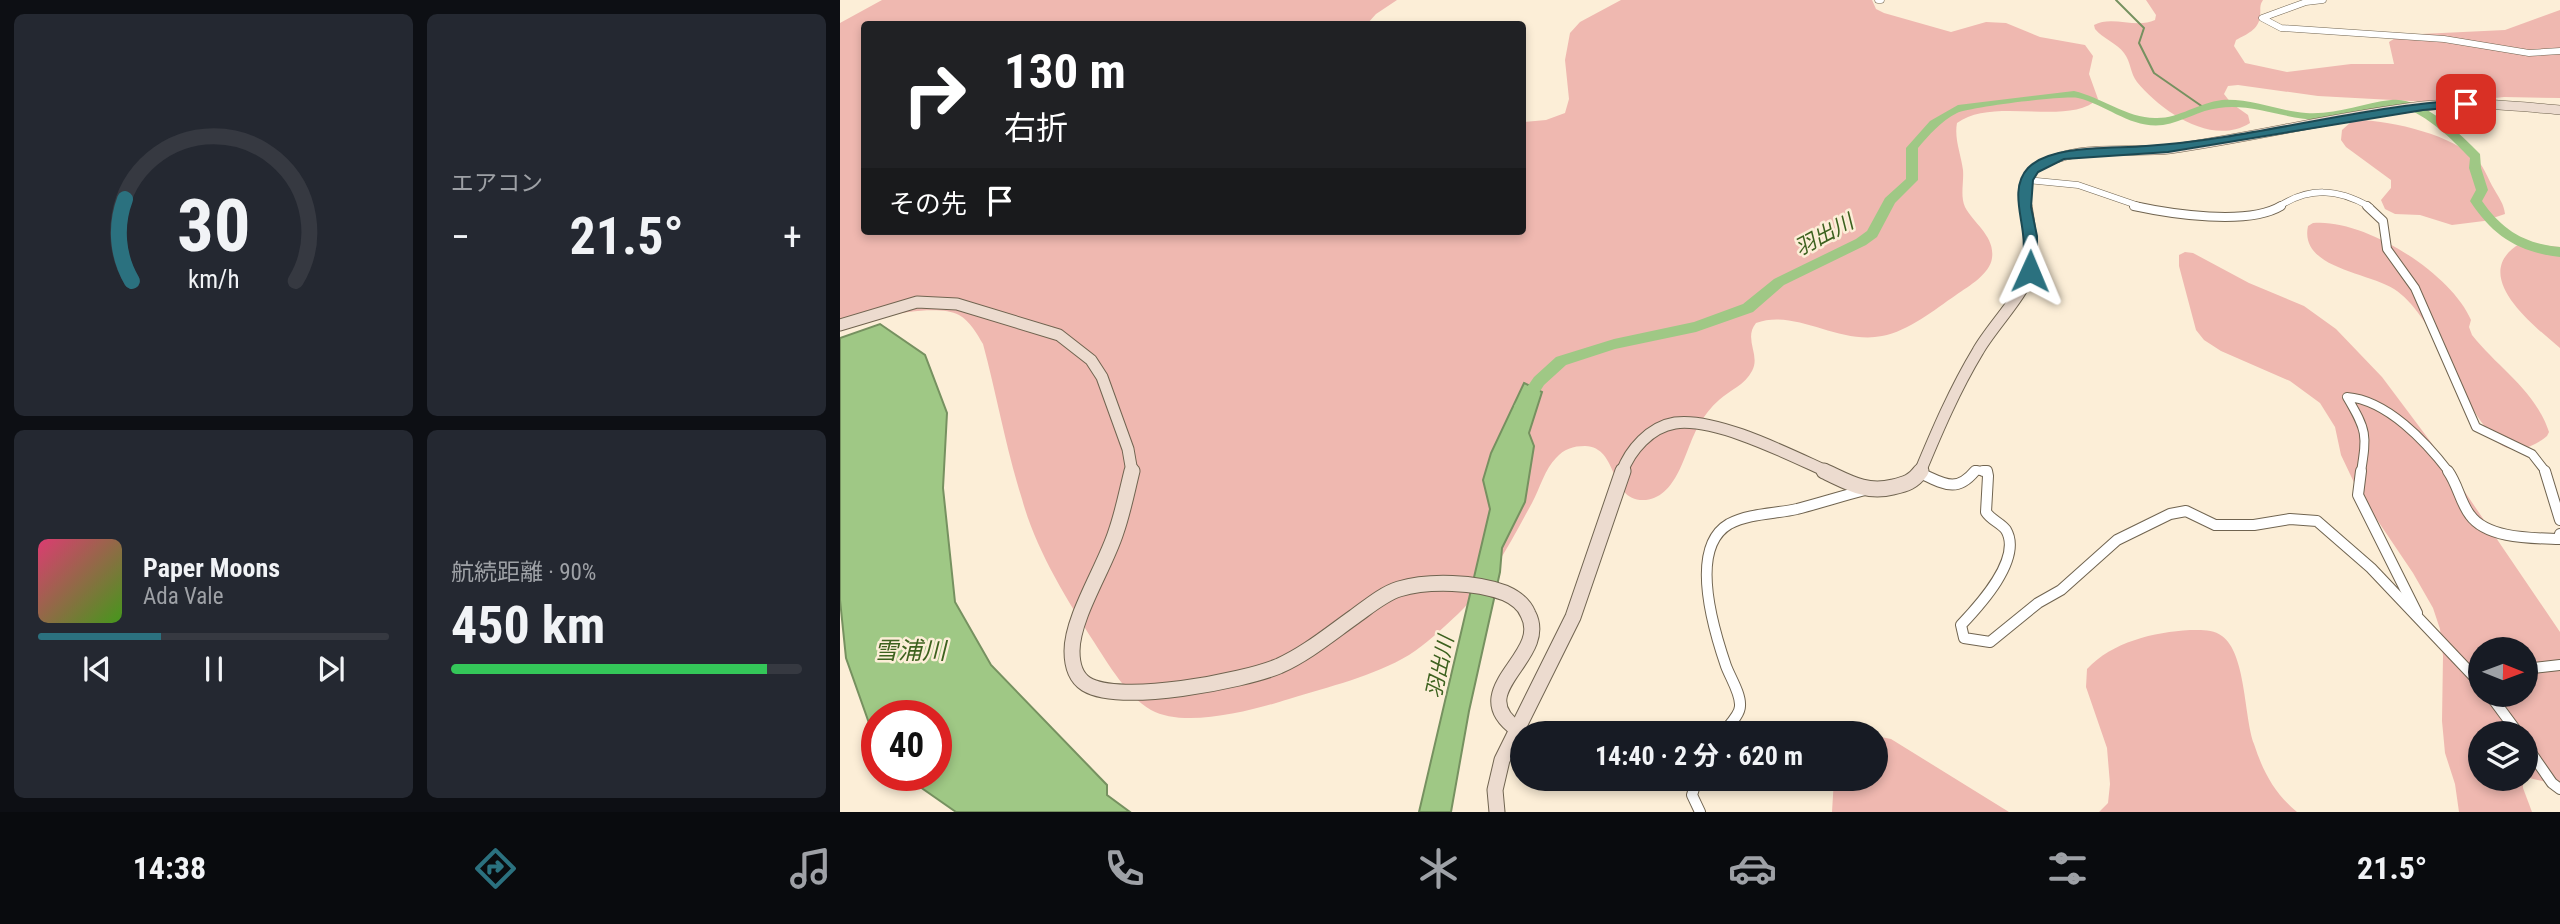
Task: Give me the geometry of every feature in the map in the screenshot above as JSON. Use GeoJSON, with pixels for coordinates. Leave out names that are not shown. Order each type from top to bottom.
{"type":"FeatureCollection","features":[{"type":"Feature","properties":{"kind":"street"},"geometry":{"type":"LineString","coordinates":[[2323,0],[2306,2],[2262,18],[2281,28],[2444,39],[2529,53],[2560,51]]}},
{"type":"Feature","properties":{"kind":"street"},"geometry":{"type":"LineString","coordinates":[[1732,721],[1740,710],[1740,702],[1710,615],[1710,545],[1727,526],[1758,515],[1793,510],[1866,490],[1893,489],[1910,483],[1920,473],[1943,418],[1978,350],[2022,288],[2030,271],[2030,236],[2024,199],[2026,180],[2033,170],[2047,162],[2077,153],[2168,149],[2423,106],[2486,103],[2560,110]]}},
{"type":"Feature","properties":{"kind":"street"},"geometry":{"type":"LineString","coordinates":[[2026,180],[2065,182],[2141,207],[2230,215],[2261,215],[2275,210],[2299,194],[2316,190],[2333,191],[2378,213],[2384,222],[2386,247],[2415,288],[2476,427],[2488,436],[2534,455],[2552,488],[2560,520]]}},
{"type":"Feature","properties":{"kind":"street"},"geometry":{"type":"LineString","coordinates":[[840,326],[917,302],[957,304],[1059,335],[1091,359],[1102,377],[1128,450],[1132,471],[1116,533],[1073,635],[1071,653],[1074,670],[1086,684],[1106,692],[1141,693],[1220,682],[1275,668],[1299,656],[1379,599],[1399,589],[1422,584],[1446,585],[1504,593],[1519,602],[1529,613],[1533,627],[1530,643],[1499,695],[1498,709],[1510,724]]}},
{"type":"Feature","properties":{"kind":"street"},"geometry":{"type":"LineString","coordinates":[[2421,621],[2358,495],[2366,439],[2364,425],[2347,397],[2353,396],[2368,403],[2426,444],[2440,458],[2456,482],[2474,521],[2485,528],[2539,538],[2559,539],[2560,534]]}},
{"type":"Feature","properties":{"kind":"street"},"geometry":{"type":"LineString","coordinates":[[1521,721],[1573,617],[1626,461],[1636,446],[1655,430],[1676,423],[1710,425],[1866,490]]}},
{"type":"Feature","properties":{"kind":"street"},"geometry":{"type":"LineString","coordinates":[[1920,473],[1959,486],[1966,483],[1976,470],[1987,471],[1989,480],[1985,509],[2007,532],[2007,559],[1993,589],[1961,625],[1964,638],[1990,642],[2038,603],[2061,590],[2117,540],[2169,514],[2186,511],[2215,525],[2254,525],[2290,519],[2317,521],[2371,568],[2468,670]]}},
{"type":"Feature","properties":{"kind":"street"},"geometry":{"type":"LineString","coordinates":[[2538,668],[2560,665]]}},
{"type":"Feature","properties":{"kind":"street"},"geometry":{"type":"LineString","coordinates":[[1497,812],[1495,790],[1502,761],[1510,744]]}},
{"type":"Feature","properties":{"kind":"street"},"geometry":{"type":"LineString","coordinates":[[2538,762],[2560,789]]}},
{"type":"Feature","properties":{"kind":"street"},"geometry":{"type":"LineString","coordinates":[[1693,791],[1700,812]]}},
{"type":"Feature","properties":{"kind":"shaded area"},"geometry":{"type":"Polygon","coordinates":[[[882,0],[1397,0],[1370,21],[861,21],[861,235],[1526,235],[1526,122],[1546,120],[1565,113],[1569,99],[1565,60],[1570,33],[1580,22],[1621,0],[1872,0],[1876,9],[1884,13],[1951,32],[1986,22],[2006,23],[2040,37],[2085,45],[2093,56],[2089,74],[2098,99],[2085,107],[2068,111],[1990,112],[1972,115],[1957,123],[1965,207],[1987,237],[1992,258],[1978,279],[1930,313],[1892,333],[1866,337],[1850,336],[1786,320],[1756,323],[1751,335],[1755,359],[1752,371],[1705,415],[1674,481],[1657,497],[1634,499],[1625,493],[1610,464],[1596,449],[1585,446],[1569,449],[1552,462],[1516,532],[1480,589],[1458,614],[1415,651],[1366,675],[1274,703],[1220,716],[1182,718],[1151,710],[1126,688],[1094,642],[1053,573],[1028,518],[1011,461],[983,344],[970,324],[959,315],[934,310],[901,313],[840,325],[840,23],[882,0]]]}},
{"type":"Feature","properties":{"kind":"shaded area"},"geometry":{"type":"Polygon","coordinates":[[[2146,0],[2263,0],[2257,25],[2236,40],[2234,46],[2245,63],[2287,72],[2351,64],[2394,64],[2389,42],[2400,35],[2505,30],[2560,10],[2560,98],[2504,97],[2448,103],[2318,96],[2238,85],[2228,86],[2224,94],[2231,103],[2248,115],[2250,123],[2220,131],[2204,128],[2173,114],[2159,104],[2135,79],[2124,53],[2095,29],[2094,25],[2101,22],[2140,23],[2155,20],[2156,15],[2146,0]]]}},
{"type":"Feature","properties":{"kind":"shaded area"},"geometry":{"type":"Polygon","coordinates":[[[2359,120],[2389,123],[2422,131],[2467,152],[2483,167],[2505,214],[2484,221],[2452,225],[2420,215],[2395,214],[2385,209],[2381,200],[2391,188],[2391,180],[2346,147],[2341,140],[2342,130],[2351,122],[2359,120]]]}},
{"type":"Feature","properties":{"kind":"shaded area"},"geometry":{"type":"Polygon","coordinates":[[[2313,223],[2356,229],[2380,239],[2426,267],[2445,284],[2461,302],[2471,320],[2469,327],[2472,335],[2535,404],[2549,432],[2547,436],[2532,446],[2520,449],[2499,443],[2476,414],[2433,335],[2408,301],[2382,283],[2324,260],[2314,251],[2308,240],[2308,226],[2313,223]]]}},
{"type":"Feature","properties":{"kind":"shaded area"},"geometry":{"type":"Polygon","coordinates":[[[2521,243],[2560,247],[2560,348],[2522,313],[2502,284],[2501,269],[2506,255],[2521,243]]]}},
{"type":"Feature","properties":{"kind":"shaded area"},"geometry":{"type":"Polygon","coordinates":[[[2185,252],[2193,253],[2249,283],[2304,306],[2336,329],[2382,377],[2433,445],[2560,632],[2560,785],[2538,780],[2538,721],[2468,721],[2468,791],[2524,791],[2532,812],[2459,812],[2455,784],[2445,753],[2442,721],[2443,656],[2440,629],[2433,608],[2413,573],[2359,493],[2341,455],[2335,427],[2320,403],[2290,381],[2221,351],[2204,340],[2196,330],[2179,266],[2179,255],[2185,252]]]}},
{"type":"Feature","properties":{"kind":"shaded area"},"geometry":{"type":"Polygon","coordinates":[[[2190,630],[2215,632],[2230,644],[2240,671],[2251,732],[2258,754],[2276,790],[2297,812],[2099,812],[2108,803],[2110,784],[2107,748],[2086,687],[2087,669],[2109,652],[2134,640],[2190,630]]]}},
{"type":"Feature","properties":{"kind":"shaded area"},"geometry":{"type":"Polygon","coordinates":[[[1888,738],[2009,812],[1832,812],[1833,791],[1888,791],[1888,738]]]}},
{"type":"Feature","properties":{"kind":"water","name":"雪浦川"},"geometry":{"type":"Polygon","coordinates":[[[880,324],[925,355],[947,413],[943,488],[955,602],[991,665],[1107,785],[1107,795],[1130,812],[956,812],[926,791],[952,791],[952,700],[861,700],[846,658],[840,600],[840,338],[880,324]]]}},
{"type":"Feature","properties":{"kind":"water"},"geometry":{"type":"Polygon","coordinates":[[[1524,383],[1542,392],[1529,433],[1534,446],[1525,502],[1502,548],[1500,572],[1469,711],[1451,812],[1419,812],[1490,509],[1483,480],[1491,453],[1524,383]]]}},
{"type":"Feature","properties":{"kind":"waterway"},"geometry":{"type":"LineString","coordinates":[[2116,0],[2144,28],[2139,43],[2154,73],[2203,107]]}},
{"type":"Feature","properties":{"kind":"waterway","name":"羽出川"},"geometry":{"type":"LineString","coordinates":[[1522,406],[1539,381],[1561,361],[1614,344],[1696,327],[1748,308],[1779,282],[1861,242],[1872,234],[1890,201],[1912,180],[1912,148],[1941,118],[1962,107],[2074,94],[2133,118],[2163,122],[2211,105],[2229,103],[2304,116],[2347,114],[2388,104],[2407,105],[2451,133],[2476,157],[2475,168],[2482,190],[2476,201],[2492,223],[2521,244],[2560,252]]}},
{"type":"Feature","properties":{"kind":"route"},"geometry":{"type":"LineString","coordinates":[[2030,271],[2032,256],[2025,207],[2026,180],[2033,170],[2061,156],[2168,149],[2423,106],[2466,104]]}}]}
